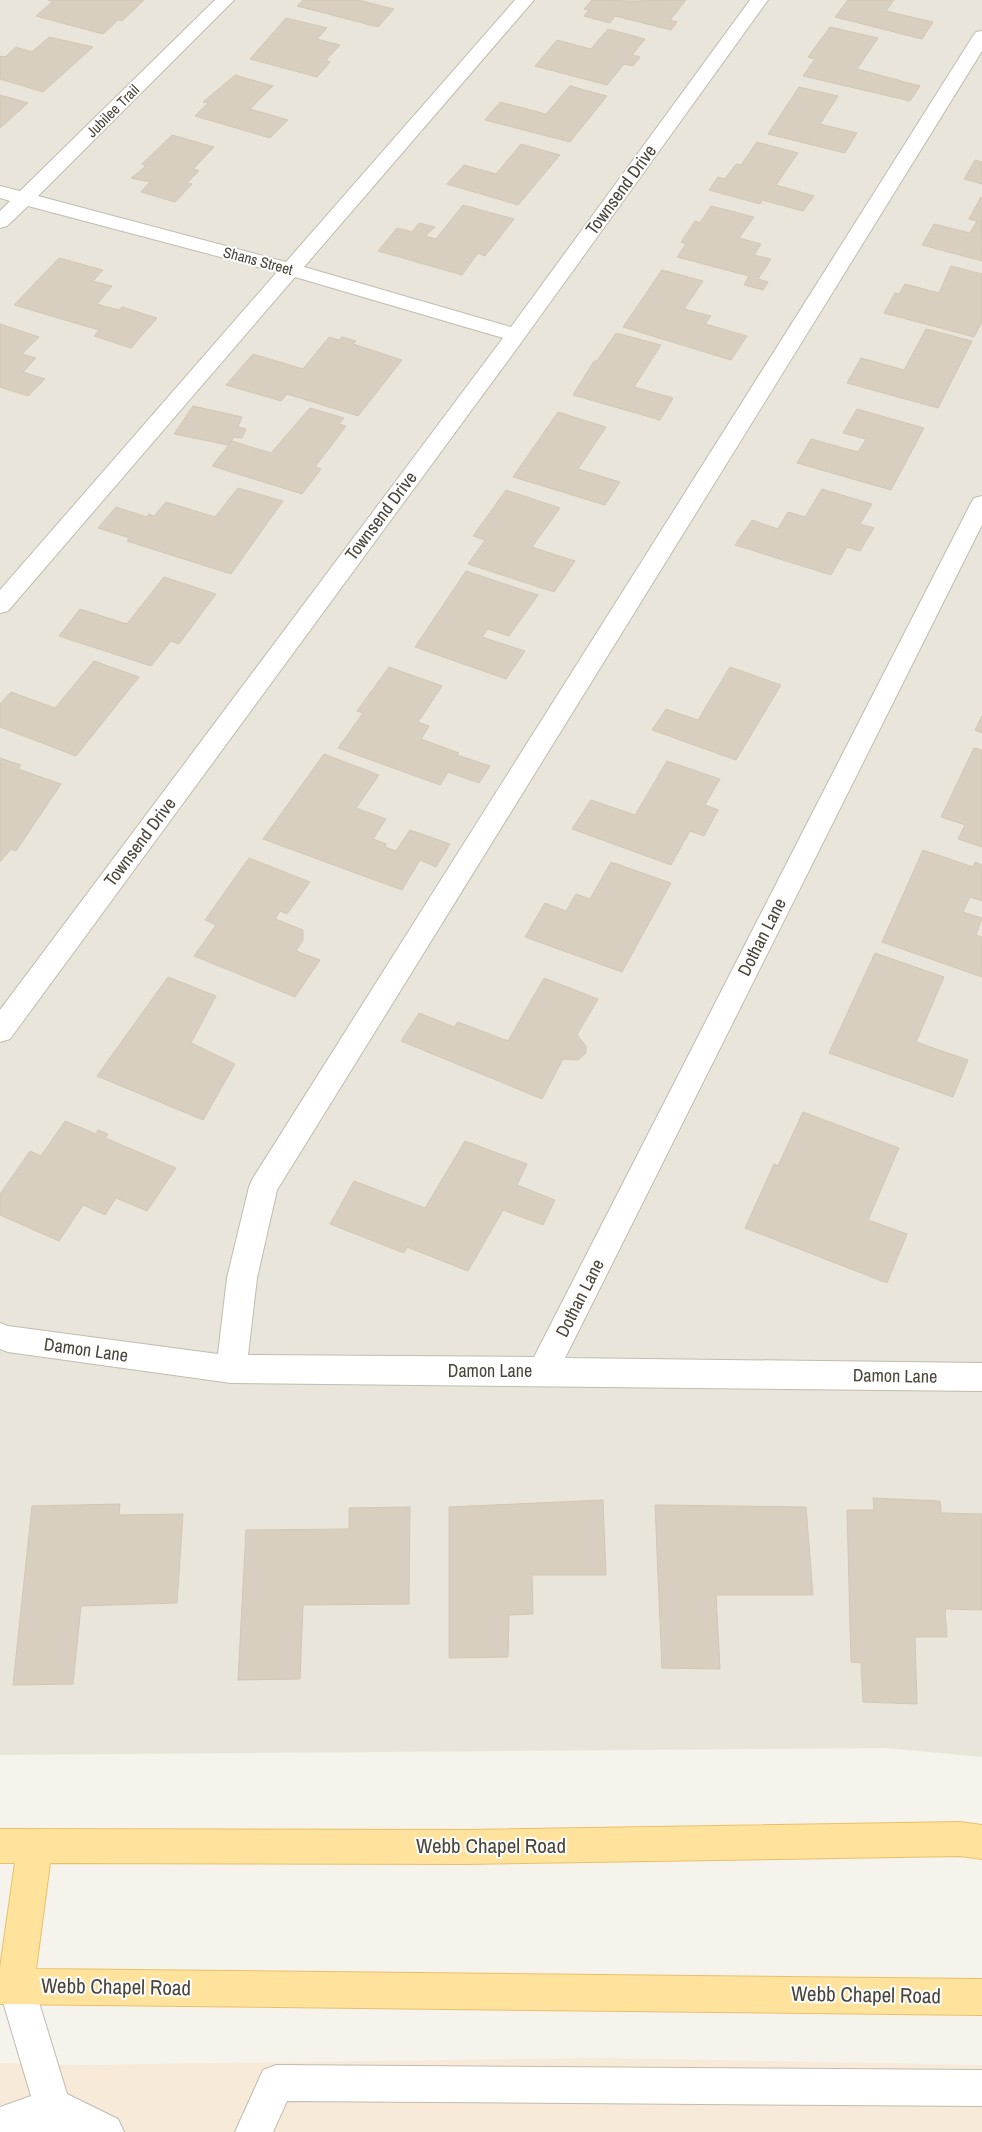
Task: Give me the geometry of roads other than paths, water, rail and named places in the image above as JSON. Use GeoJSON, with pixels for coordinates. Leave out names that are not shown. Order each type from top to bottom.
{"type":"FeatureCollection","features":[{"type":"Feature","properties":{"kind":"main road","name":"Webb Chapel Road"},"geometry":{"type":"LineString","coordinates":[[0,1846],[464,1847],[960,1839],[982,1842]]}},
{"type":"Feature","properties":{"kind":"main road"},"geometry":{"type":"LineString","coordinates":[[8,1986],[35,1846]]}},
{"type":"Feature","properties":{"kind":"main road","name":"Webb Chapel Road"},"geometry":{"type":"LineString","coordinates":[[8,1986],[982,1997]]}},
{"type":"Feature","properties":{"kind":"street","name":"Jubilee Trail"},"geometry":{"type":"LineString","coordinates":[[0,222],[225,0]]}},
{"type":"Feature","properties":{"kind":"street"},"geometry":{"type":"LineString","coordinates":[[0,605],[525,0]]}},
{"type":"Feature","properties":{"kind":"street","name":"Townsend Drive"},"geometry":{"type":"LineString","coordinates":[[0,1031],[516,334],[759,0]]}},
{"type":"Feature","properties":{"kind":"street"},"geometry":{"type":"LineString","coordinates":[[231,1369],[242,1278],[263,1187],[982,36]]}},
{"type":"Feature","properties":{"kind":"street","name":"Shans Street"},"geometry":{"type":"LineString","coordinates":[[0,192],[292,270],[516,334]]}},
{"type":"Feature","properties":{"kind":"street","name":"Dothan Lane"},"geometry":{"type":"LineString","coordinates":[[543,1371],[982,503]]}},
{"type":"Feature","properties":{"kind":"street","name":"Damon Lane"},"geometry":{"type":"LineString","coordinates":[[0,1336],[8,1339],[231,1369],[543,1371],[982,1378]]}},
{"type":"Feature","properties":{"kind":"street"},"geometry":{"type":"LineString","coordinates":[[8,1986],[50,2119]]}},
{"type":"Feature","properties":{"kind":"street"},"geometry":{"type":"LineString","coordinates":[[254,2132],[276,2083],[982,2088]]}},
{"type":"Feature","properties":{"kind":"street"},"geometry":{"type":"LineString","coordinates":[[0,2126],[50,2119],[105,2132]]}}]}
